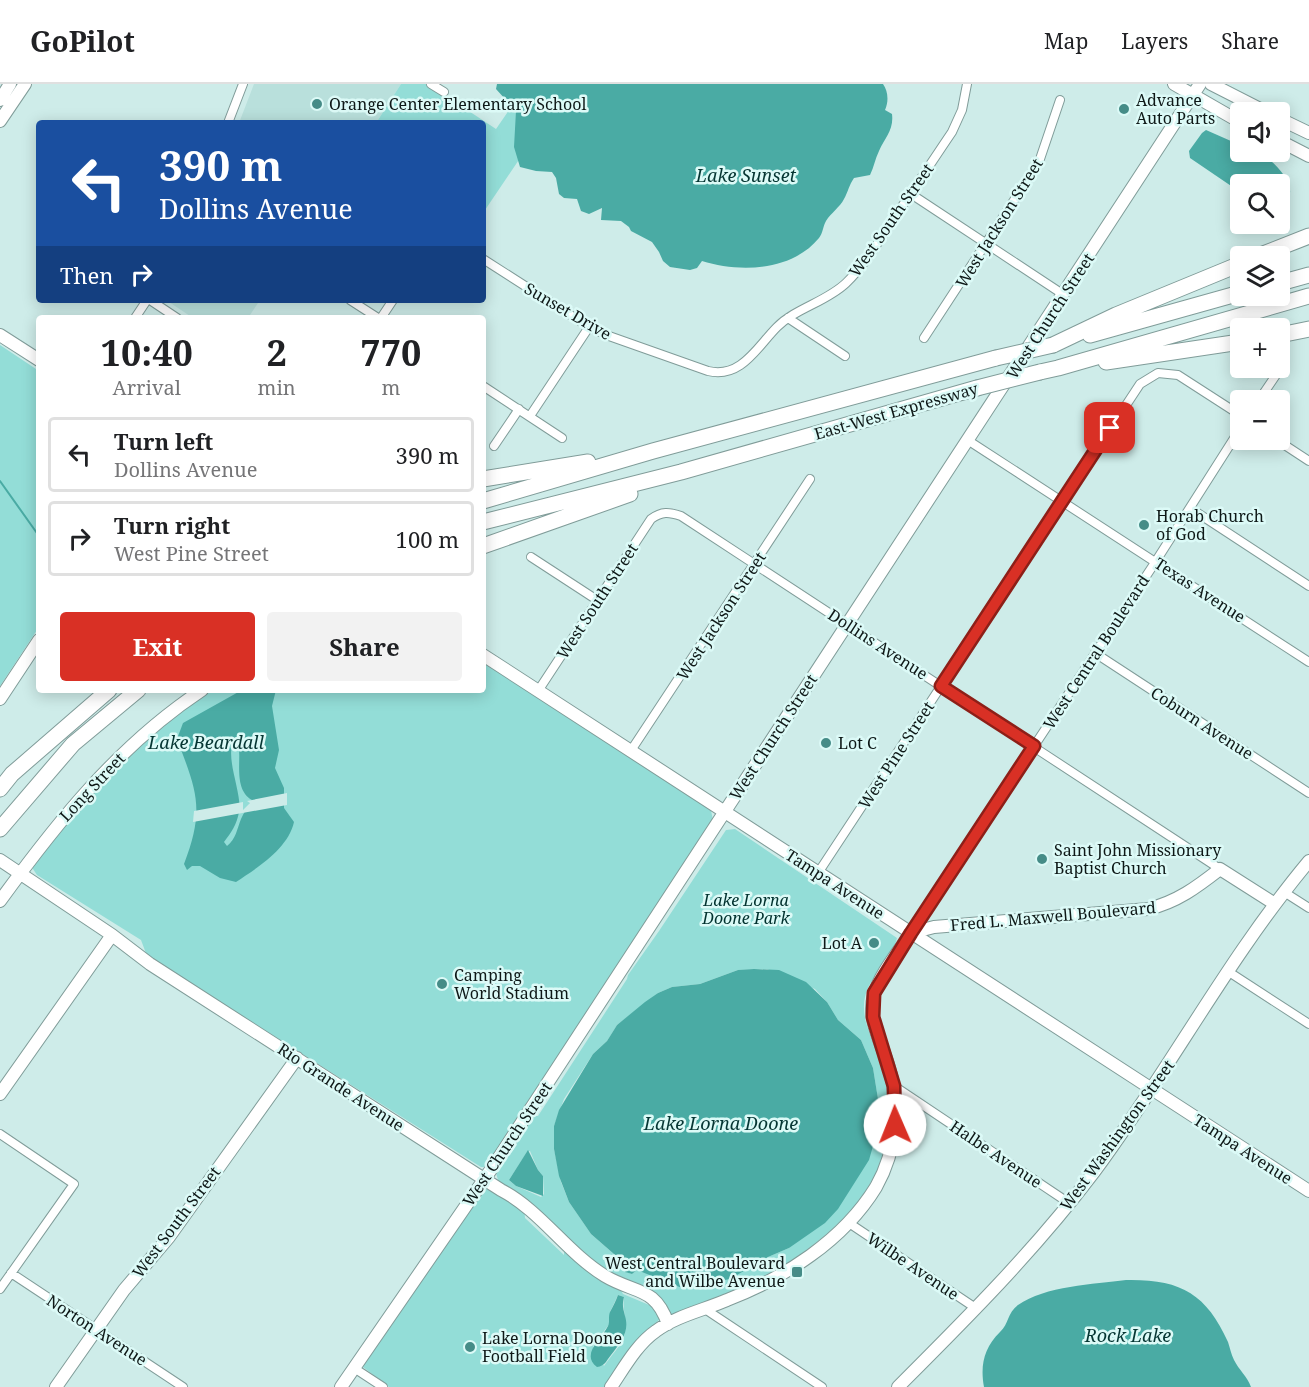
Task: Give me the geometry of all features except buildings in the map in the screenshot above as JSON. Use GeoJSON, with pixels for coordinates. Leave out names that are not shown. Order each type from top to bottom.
{"type":"FeatureCollection","features":[{"type":"Feature","properties":{"kind":"highway"},"geometry":{"type":"LineString","coordinates":[[1284,246],[1309,236]]}},
{"type":"Feature","properties":{"kind":"highway"},"geometry":{"type":"LineString","coordinates":[[1053,345],[1116,315],[1230,268]]}},
{"type":"Feature","properties":{"kind":"highway"},"geometry":{"type":"LineString","coordinates":[[1290,280],[1309,275]]}},
{"type":"Feature","properties":{"kind":"highway","name":"East-West Expressway"},"geometry":{"type":"LineString","coordinates":[[486,500],[653,451],[1230,296]]}},
{"type":"Feature","properties":{"kind":"highway","name":"East-West Expressway"},"geometry":{"type":"LineString","coordinates":[[486,521],[681,472],[1309,296]]}},
{"type":"Feature","properties":{"kind":"highway"},"geometry":{"type":"LineString","coordinates":[[1290,333],[1309,329]]}},
{"type":"Feature","properties":{"kind":"highway"},"geometry":{"type":"LineString","coordinates":[[1058,368],[1230,343]]}},
{"type":"Feature","properties":{"kind":"highway"},"geometry":{"type":"LineString","coordinates":[[486,479],[653,451]]}},
{"type":"Feature","properties":{"kind":"highway"},"geometry":{"type":"LineString","coordinates":[[486,545],[585,508],[661,484],[681,472]]}},
{"type":"Feature","properties":{"kind":"highway"},"geometry":{"type":"LineString","coordinates":[[0,789],[21,767],[106,693]]}},
{"type":"Feature","properties":{"kind":"highway"},"geometry":{"type":"LineString","coordinates":[[4,824],[73,744],[134,693]]}},
{"type":"Feature","properties":{"kind":"street"},"geometry":{"type":"LineString","coordinates":[[0,100],[10,84]]}},
{"type":"Feature","properties":{"kind":"street"},"geometry":{"type":"LineString","coordinates":[[0,121],[25,84]]}},
{"type":"Feature","properties":{"kind":"street"},"geometry":{"type":"LineString","coordinates":[[229,120],[243,84]]}},
{"type":"Feature","properties":{"kind":"street"},"geometry":{"type":"LineString","coordinates":[[431,84],[444,88]]}},
{"type":"Feature","properties":{"kind":"street","name":"West South Street"},"geometry":{"type":"LineString","coordinates":[[726,372],[746,362],[788,318],[830,297],[861,267],[952,132],[962,110],[967,84]]}},
{"type":"Feature","properties":{"kind":"street"},"geometry":{"type":"LineString","coordinates":[[1174,84],[1230,116]]}},
{"type":"Feature","properties":{"kind":"street","name":"West Church Street"},"geometry":{"type":"LineString","coordinates":[[341,1387],[484,1179],[969,441],[1200,84]]}},
{"type":"Feature","properties":{"kind":"street"},"geometry":{"type":"LineString","coordinates":[[1211,84],[1243,102]]}},
{"type":"Feature","properties":{"kind":"street","name":"West Jackson Street"},"geometry":{"type":"LineString","coordinates":[[924,338],[1039,162],[1060,100]]}},
{"type":"Feature","properties":{"kind":"street"},"geometry":{"type":"LineString","coordinates":[[1290,124],[1309,133]]}},
{"type":"Feature","properties":{"kind":"street"},"geometry":{"type":"LineString","coordinates":[[1290,146],[1309,156]]}},
{"type":"Feature","properties":{"kind":"street"},"geometry":{"type":"LineString","coordinates":[[911,194],[1064,295]]}},
{"type":"Feature","properties":{"kind":"street","name":"Sunset Drive"},"geometry":{"type":"LineString","coordinates":[[486,261],[589,327],[708,371],[726,372]]}},
{"type":"Feature","properties":{"kind":"street"},"geometry":{"type":"LineString","coordinates":[[137,315],[147,303]]}},
{"type":"Feature","properties":{"kind":"street"},"geometry":{"type":"LineString","coordinates":[[154,303],[172,315]]}},
{"type":"Feature","properties":{"kind":"street"},"geometry":{"type":"LineString","coordinates":[[355,303],[375,315]]}},
{"type":"Feature","properties":{"kind":"street"},"geometry":{"type":"LineString","coordinates":[[788,318],[845,356]]}},
{"type":"Feature","properties":{"kind":"street"},"geometry":{"type":"LineString","coordinates":[[530,416],[589,327]]}},
{"type":"Feature","properties":{"kind":"street"},"geometry":{"type":"LineString","coordinates":[[0,334],[36,358]]}},
{"type":"Feature","properties":{"kind":"street","name":"West Pine Street"},"geometry":{"type":"LineString","coordinates":[[818,873],[1133,392],[1148,377],[1158,373],[1178,375],[1230,408]]}},
{"type":"Feature","properties":{"kind":"street"},"geometry":{"type":"LineString","coordinates":[[486,388],[562,438]]}},
{"type":"Feature","properties":{"kind":"street"},"geometry":{"type":"LineString","coordinates":[[494,446],[519,409]]}},
{"type":"Feature","properties":{"kind":"street","name":"Texas Avenue"},"geometry":{"type":"LineString","coordinates":[[969,441],[1309,662]]}},
{"type":"Feature","properties":{"kind":"street","name":"West Central Boulevard"},"geometry":{"type":"LineString","coordinates":[[611,1387],[647,1337],[668,1324],[750,1291],[785,1272],[849,1223],[876,1186],[887,1163],[894,1137],[896,1112],[894,1086],[873,1017],[872,1003],[879,981],[1230,445]]}},
{"type":"Feature","properties":{"kind":"street"},"geometry":{"type":"LineString","coordinates":[[1290,449],[1309,461]]}},
{"type":"Feature","properties":{"kind":"street","name":"West Jackson Street"},"geometry":{"type":"LineString","coordinates":[[630,752],[810,480]]}},
{"type":"Feature","properties":{"kind":"street"},"geometry":{"type":"LineString","coordinates":[[1190,508],[1309,586]]}},
{"type":"Feature","properties":{"kind":"street","name":"Dollins Avenue"},"geometry":{"type":"LineString","coordinates":[[658,514],[672,513],[681,516],[1275,904]]}},
{"type":"Feature","properties":{"kind":"street","name":"West South Street"},"geometry":{"type":"LineString","coordinates":[[538,691],[645,527],[658,514]]}},
{"type":"Feature","properties":{"kind":"street"},"geometry":{"type":"LineString","coordinates":[[531,557],[597,600]]}},
{"type":"Feature","properties":{"kind":"street"},"geometry":{"type":"LineString","coordinates":[[0,699],[36,645]]}},
{"type":"Feature","properties":{"kind":"street","name":"Coburn Avenue"},"geometry":{"type":"LineString","coordinates":[[1095,653],[1309,793]]}},
{"type":"Feature","properties":{"kind":"street","name":"Tampa Avenue"},"geometry":{"type":"LineString","coordinates":[[486,657],[1309,1191]]}},
{"type":"Feature","properties":{"kind":"street","name":"Long Street"},"geometry":{"type":"LineString","coordinates":[[0,901],[43,841],[111,764],[150,729],[198,693]]}},
{"type":"Feature","properties":{"kind":"street","name":"Rio Grande Avenue"},"geometry":{"type":"LineString","coordinates":[[0,861],[112,935],[150,964],[516,1198],[586,1263],[623,1286],[650,1295],[659,1303],[668,1324]]}},
{"type":"Feature","properties":{"kind":"street","name":"West Washington Street"},"geometry":{"type":"LineString","coordinates":[[897,1387],[977,1309],[1032,1249],[1069,1203],[1151,1090],[1275,904],[1309,861]]}},
{"type":"Feature","properties":{"kind":"street","name":"Fred L. Maxwell Boulevard"},"geometry":{"type":"LineString","coordinates":[[911,933],[934,927],[1148,909],[1166,905],[1181,898],[1220,868]]}},
{"type":"Feature","properties":{"kind":"street"},"geometry":{"type":"LineString","coordinates":[[1284,892],[1309,908]]}},
{"type":"Feature","properties":{"kind":"street"},"geometry":{"type":"LineString","coordinates":[[0,1094],[112,935]]}},
{"type":"Feature","properties":{"kind":"street"},"geometry":{"type":"LineString","coordinates":[[1229,972],[1309,1024]]}},
{"type":"Feature","properties":{"kind":"street","name":"West South Street"},"geometry":{"type":"LineString","coordinates":[[56,1387],[124,1290],[169,1237],[297,1058]]}},
{"type":"Feature","properties":{"kind":"street","name":"Halbe Avenue"},"geometry":{"type":"LineString","coordinates":[[894,1086],[1069,1203]]}},
{"type":"Feature","properties":{"kind":"street"},"geometry":{"type":"LineString","coordinates":[[0,1134],[74,1184],[0,1289]]}},
{"type":"Feature","properties":{"kind":"street","name":"Wilbe Avenue"},"geometry":{"type":"LineString","coordinates":[[849,1223],[977,1309]]}},
{"type":"Feature","properties":{"kind":"street","name":"Norton Avenue"},"geometry":{"type":"LineString","coordinates":[[11,1273],[183,1387]]}},
{"type":"Feature","properties":{"kind":"street"},"geometry":{"type":"LineString","coordinates":[[705,1309],[822,1387]]}},
{"type":"Feature","properties":{"kind":"street"},"geometry":{"type":"LineString","coordinates":[[354,1368],[382,1387]]}},
{"type":"Feature","properties":{"kind":"shaded area","name":"Orange Center Elementary School"},"geometry":{"type":"Polygon","coordinates":[[[254,84],[401,84],[378,120],[240,120],[254,84]]]}},
{"type":"Feature","properties":{"kind":"shaded area"},"geometry":{"type":"Polygon","coordinates":[[[170,303],[258,303],[250,315],[188,315],[170,303]]]}},
{"type":"Feature","properties":{"kind":"green space"},"geometry":{"type":"Polygon","coordinates":[[[401,84],[428,84],[482,120],[378,120],[401,84]]]}},
{"type":"Feature","properties":{"kind":"green space"},"geometry":{"type":"Polygon","coordinates":[[[527,84],[539,130],[486,209],[486,122],[496,129],[527,84]]]}},
{"type":"Feature","properties":{"kind":"green space"},"geometry":{"type":"Polygon","coordinates":[[[0,345],[36,369],[36,632],[0,686],[0,345]]]}},
{"type":"Feature","properties":{"kind":"green space"},"geometry":{"type":"Polygon","coordinates":[[[486,664],[711,810],[713,821],[484,1167],[147,956],[141,940],[37,875],[33,869],[33,865],[74,813],[119,765],[206,693],[486,693],[486,664]]]}},
{"type":"Feature","properties":{"kind":"green space","name":"Lake Lorna Doone Park"},"geometry":{"type":"Polygon","coordinates":[[[735,829],[897,938],[891,953],[868,989],[864,1008],[869,1032],[888,1081],[890,1118],[881,1162],[871,1182],[859,1201],[827,1234],[788,1264],[755,1284],[669,1316],[609,1275],[498,1180],[496,1173],[530,1116],[538,1116],[628,975],[726,830],[735,829]],[[767,969],[738,970],[700,984],[672,987],[658,993],[617,1025],[607,1041],[593,1054],[564,1099],[554,1126],[554,1149],[561,1182],[569,1202],[591,1234],[622,1261],[626,1272],[632,1274],[637,1270],[768,1257],[789,1248],[875,1139],[878,1099],[873,1068],[861,1040],[838,1020],[827,1002],[815,989],[767,969]],[[530,1151],[527,1152],[509,1180],[516,1186],[541,1197],[544,1194],[543,1176],[530,1151]]]}},
{"type":"Feature","properties":{"kind":"green space"},"geometry":{"type":"Polygon","coordinates":[[[488,1188],[524,1208],[525,1218],[564,1255],[564,1247],[619,1286],[623,1294],[654,1307],[660,1319],[636,1341],[605,1387],[389,1387],[363,1367],[365,1359],[371,1355],[483,1190],[488,1188]],[[618,1295],[610,1312],[610,1323],[593,1346],[604,1366],[624,1337],[624,1297],[618,1295]]]}},
{"type":"Feature","properties":{"kind":"water","name":"Lake Sunset"},"geometry":{"type":"Polygon","coordinates":[[[497,84],[883,84],[887,96],[885,110],[892,114],[892,120],[870,175],[854,178],[842,202],[826,221],[820,236],[808,249],[780,263],[765,266],[733,267],[702,261],[697,268],[690,270],[670,267],[663,261],[652,242],[631,231],[621,221],[601,220],[602,208],[589,214],[581,211],[577,199],[564,198],[559,194],[556,178],[552,172],[520,167],[514,147],[516,111],[496,89],[497,84]]]}},
{"type":"Feature","properties":{"kind":"water"},"geometry":{"type":"Polygon","coordinates":[[[1206,130],[1230,141],[1230,162],[1272,162],[1283,174],[1230,174],[1230,185],[1190,158],[1189,151],[1206,130]]]}},
{"type":"Feature","properties":{"kind":"water","name":"Lake Beardall"},"geometry":{"type":"Polygon","coordinates":[[[237,693],[275,693],[272,706],[279,750],[275,768],[284,788],[284,808],[294,822],[291,832],[279,849],[236,882],[220,878],[200,866],[192,866],[187,870],[184,864],[195,829],[196,801],[194,787],[177,739],[183,723],[237,693]],[[236,738],[231,753],[239,812],[224,842],[227,846],[234,837],[242,816],[252,800],[241,787],[236,738]]]}},
{"type":"Feature","properties":{"kind":"water","name":"Lake Lorna Doone"},"geometry":{"type":"Polygon","coordinates":[[[738,970],[779,970],[806,982],[827,1002],[838,1020],[861,1040],[873,1068],[878,1099],[875,1139],[869,1160],[838,1209],[825,1223],[789,1248],[768,1257],[730,1279],[682,1288],[637,1270],[632,1274],[625,1272],[622,1261],[591,1234],[569,1202],[559,1176],[554,1149],[554,1126],[559,1110],[593,1054],[607,1041],[617,1025],[645,1002],[672,987],[700,984],[738,970]]]}},
{"type":"Feature","properties":{"kind":"water"},"geometry":{"type":"Polygon","coordinates":[[[528,1150],[543,1176],[543,1196],[516,1186],[509,1180],[528,1150]]]}},
{"type":"Feature","properties":{"kind":"water","name":"Rock Lake"},"geometry":{"type":"Polygon","coordinates":[[[1126,1280],[1162,1282],[1189,1292],[1200,1301],[1220,1325],[1234,1360],[1251,1387],[984,1387],[984,1357],[990,1344],[1003,1329],[1012,1311],[1018,1305],[1056,1290],[1126,1280]]]}},
{"type":"Feature","properties":{"kind":"water"},"geometry":{"type":"Polygon","coordinates":[[[618,1295],[624,1297],[625,1332],[621,1342],[605,1363],[597,1367],[592,1362],[591,1352],[608,1326],[610,1312],[618,1295]]]}},
{"type":"Feature","properties":{"kind":"pier"},"geometry":{"type":"Polygon","coordinates":[[[287,793],[287,805],[193,822],[194,811],[243,802],[243,810],[250,803],[247,801],[287,793]]]}},
{"type":"Feature","properties":{"kind":"waterway"},"geometry":{"type":"LineString","coordinates":[[0,481],[36,532]]}},
{"type":"Feature","properties":{"kind":"place","name":"Orange Center Elementary School"},"geometry":{"type":"Point","coordinates":[317,104]}},
{"type":"Feature","properties":{"kind":"place","name":"Advance Auto Parts"},"geometry":{"type":"Point","coordinates":[1124,109]}},
{"type":"Feature","properties":{"kind":"place","name":"Horab Church of God"},"geometry":{"type":"Point","coordinates":[1144,525]}},
{"type":"Feature","properties":{"kind":"place","name":"Lot C"},"geometry":{"type":"Point","coordinates":[826,743]}},
{"type":"Feature","properties":{"kind":"place","name":"Saint John Missionary Baptist Church"},"geometry":{"type":"Point","coordinates":[1042,859]}},
{"type":"Feature","properties":{"kind":"place","name":"Lot A"},"geometry":{"type":"Point","coordinates":[874,943]}},
{"type":"Feature","properties":{"kind":"place","name":"Camping World Stadium"},"geometry":{"type":"Point","coordinates":[442,984]}},
{"type":"Feature","properties":{"kind":"place","name":"West Central Boulevard and Wilbe Avenue"},"geometry":{"type":"Point","coordinates":[797,1272]}},
{"type":"Feature","properties":{"kind":"place","name":"Lake Lorna Doone Football Field"},"geometry":{"type":"Point","coordinates":[470,1347]}},
{"type":"Feature","properties":{"kind":"route"},"geometry":{"type":"LineString","coordinates":[[895,1125],[894,1086],[873,1017],[874,993],[879,981],[1034,746],[941,686],[1110,428]]}}]}
